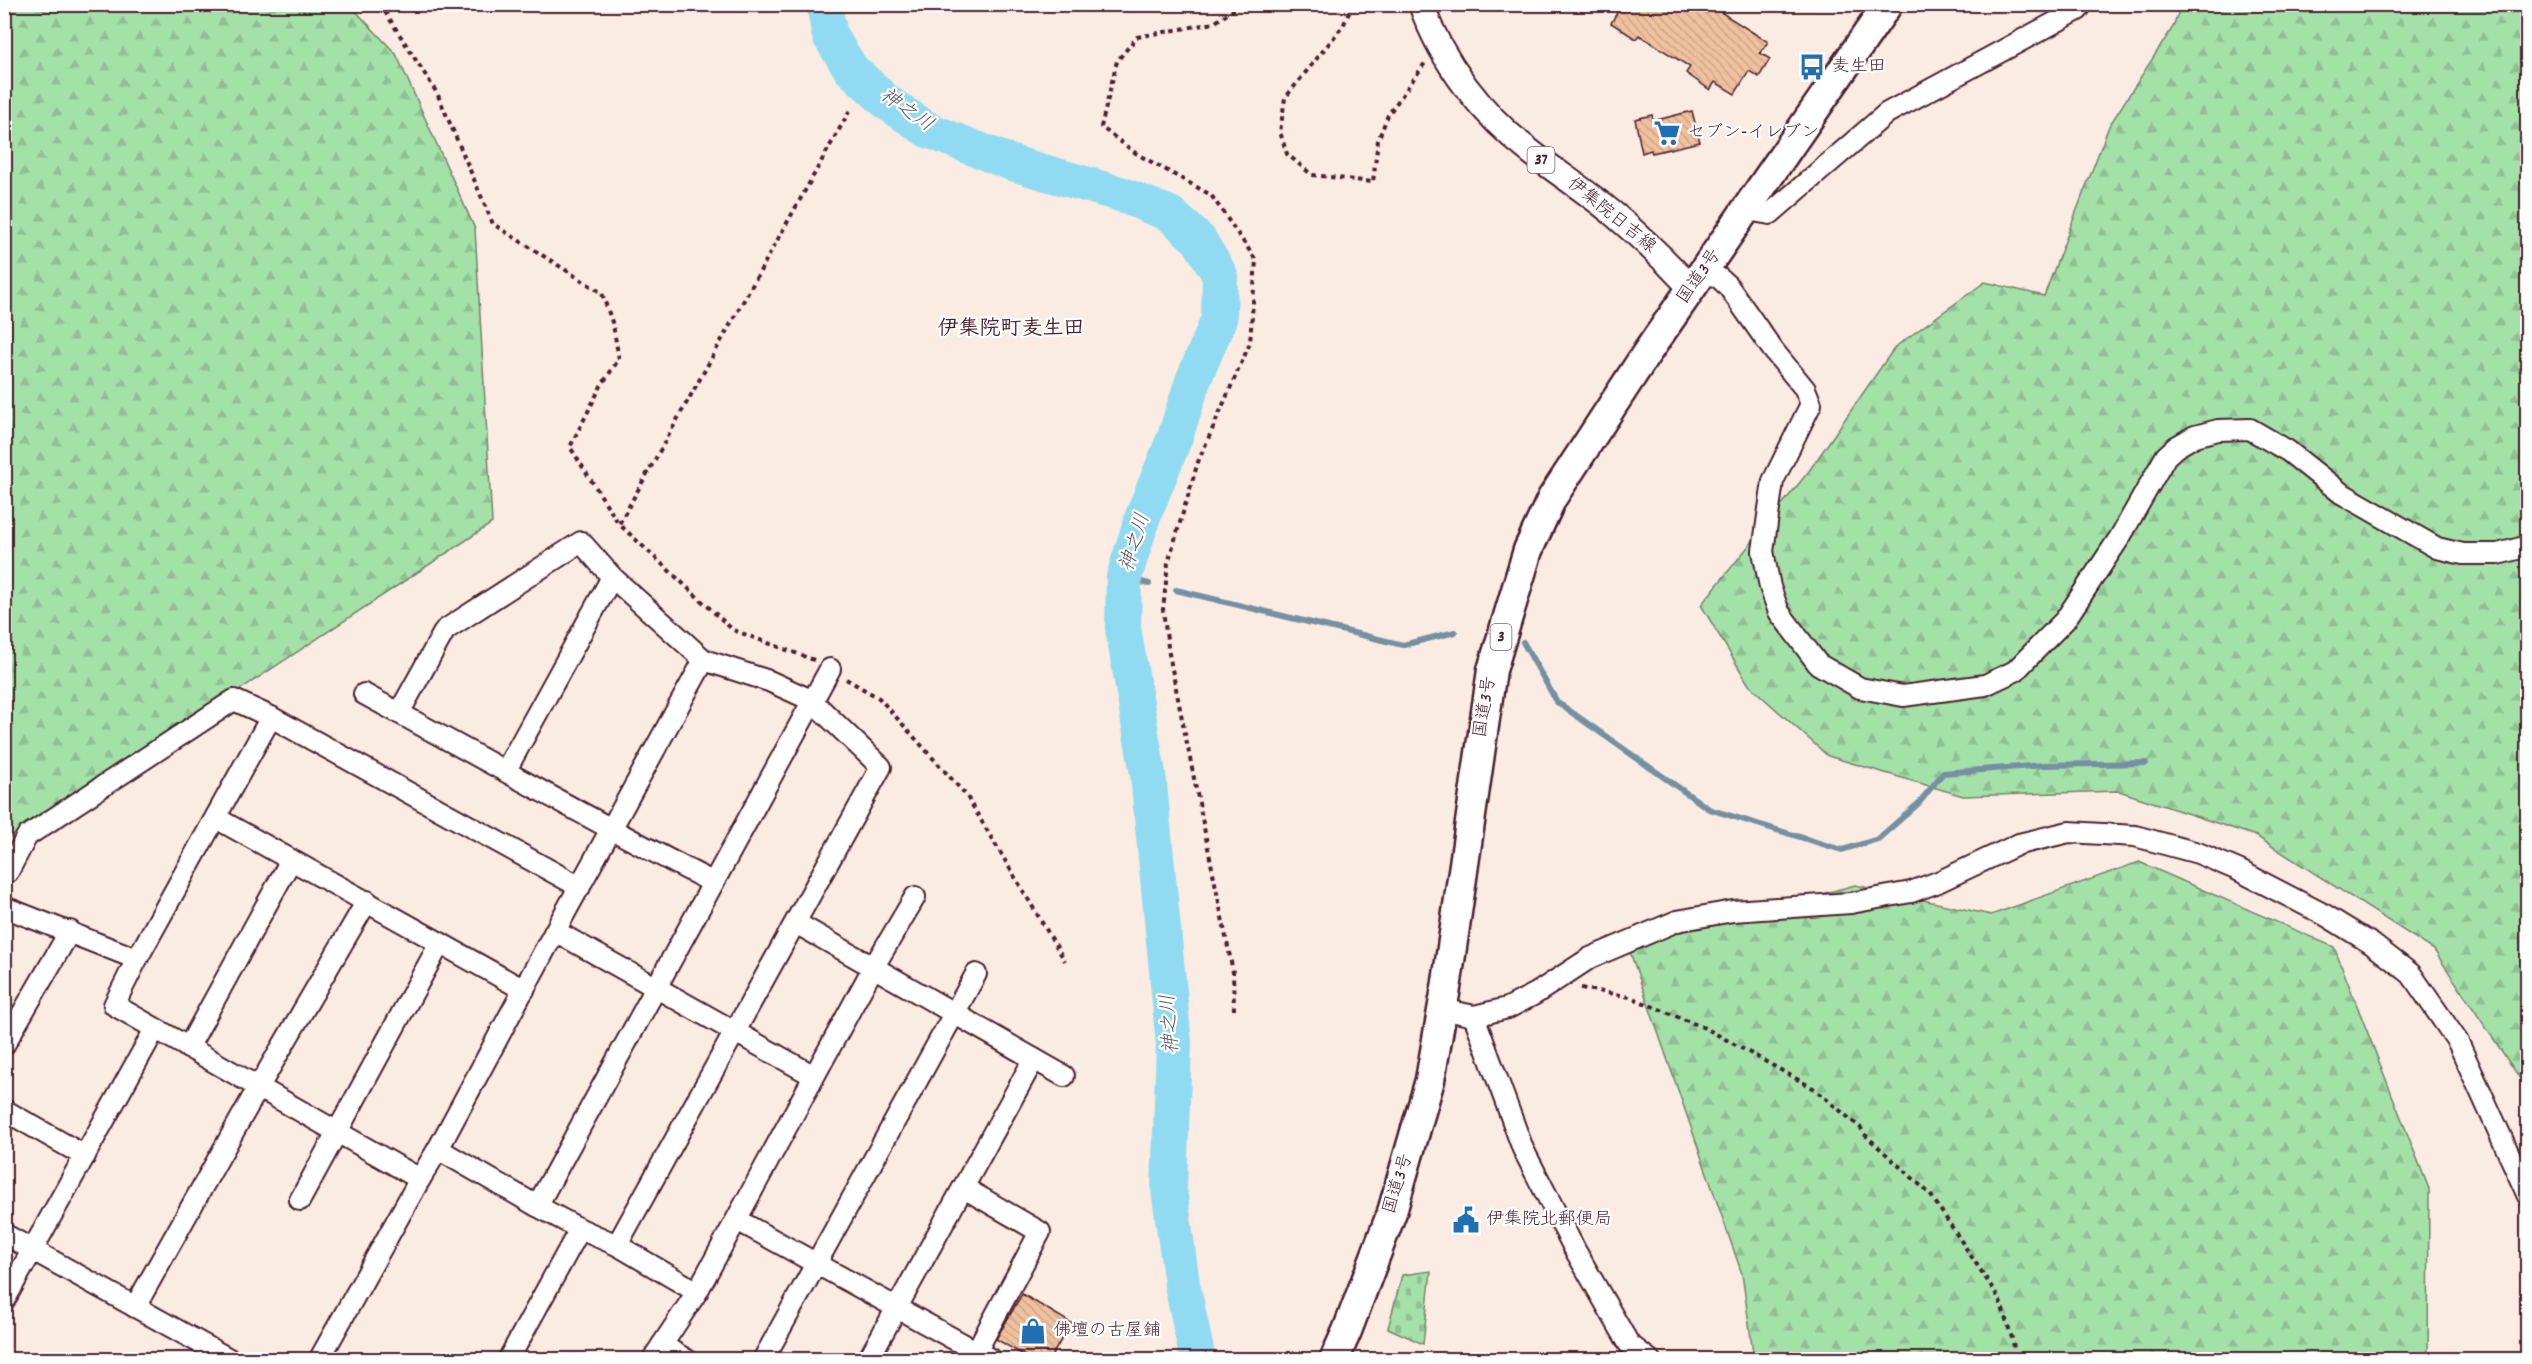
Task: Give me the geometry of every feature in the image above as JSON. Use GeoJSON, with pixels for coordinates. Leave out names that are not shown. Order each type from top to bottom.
{"type":"FeatureCollection","features":[{"type":"Feature","properties":{"kind":"highway","name":"国道3号"},"geometry":{"type":"LineString","coordinates":[[1334,1359],[1347,1331],[1392,1212],[1430,1080],[1492,670],[1525,560],[1552,498],[1698,280],[1888,4]]}},
{"type":"Feature","properties":{"kind":"main road","name":"伊集院日吉線"},"geometry":{"type":"LineString","coordinates":[[1421,4],[1437,45],[1456,74],[1504,129],[1530,152],[1698,280]]}},
{"type":"Feature","properties":{"kind":"street"},"geometry":{"type":"LineString","coordinates":[[1747,210],[1770,214],[1887,113],[2031,37],[2078,10],[2082,4]]}},
{"type":"Feature","properties":{"kind":"street"},"geometry":{"type":"LineString","coordinates":[[1698,280],[1719,278],[1728,286],[1805,389],[1811,404],[1773,481],[1763,551],[1770,587],[1779,612],[1818,664],[1860,688],[1903,696],[1985,685],[2015,671],[2065,620],[2120,537],[2166,456],[2195,436],[2218,430],[2250,429],[2288,451],[2341,493],[2437,548],[2463,554],[2498,554],[2528,546]]}},
{"type":"Feature","properties":{"kind":"street"},"geometry":{"type":"LineString","coordinates":[[399,713],[445,630],[581,542],[612,577],[704,660],[769,681],[812,700],[881,767],[617,1245]]}},
{"type":"Feature","properties":{"kind":"street"},"geometry":{"type":"LineString","coordinates":[[506,770],[612,577]]}},
{"type":"Feature","properties":{"kind":"street"},"geometry":{"type":"LineString","coordinates":[[319,1359],[438,1149],[704,660]]}},
{"type":"Feature","properties":{"kind":"street"},"geometry":{"type":"LineString","coordinates":[[537,1206],[830,669]]}},
{"type":"Feature","properties":{"kind":"street"},"geometry":{"type":"LineString","coordinates":[[364,694],[506,770],[610,830],[712,882]]}},
{"type":"Feature","properties":{"kind":"street"},"geometry":{"type":"LineString","coordinates":[[4,874],[9,872],[27,836],[234,700],[271,717],[580,887]]}},
{"type":"Feature","properties":{"kind":"street"},"geometry":{"type":"LineString","coordinates":[[271,717],[136,958],[114,1005],[420,1179]]}},
{"type":"Feature","properties":{"kind":"street"},"geometry":{"type":"LineString","coordinates":[[216,818],[524,990]]}},
{"type":"Feature","properties":{"kind":"street"},"geometry":{"type":"LineString","coordinates":[[1442,1009],[1474,1016],[1508,1008],[1590,958],[1677,921],[1733,911],[1851,903],[1911,892],[1938,882],[2019,844],[2069,832],[2135,836],[2198,853],[2238,870],[2325,915],[2372,944],[2411,974],[2458,1042],[2528,1196]]}},
{"type":"Feature","properties":{"kind":"street"},"geometry":{"type":"LineString","coordinates":[[188,1048],[291,860]]}},
{"type":"Feature","properties":{"kind":"street"},"geometry":{"type":"LineString","coordinates":[[687,1359],[657,1352],[697,1293],[873,968],[915,897]]}},
{"type":"Feature","properties":{"kind":"street"},"geometry":{"type":"LineString","coordinates":[[135,1307],[258,1088],[367,901]]}},
{"type":"Feature","properties":{"kind":"street"},"geometry":{"type":"LineString","coordinates":[[4,907],[136,958]]}},
{"type":"Feature","properties":{"kind":"street"},"geometry":{"type":"LineString","coordinates":[[796,923],[1064,1076]]}},
{"type":"Feature","properties":{"kind":"street"},"geometry":{"type":"LineString","coordinates":[[4,1045],[70,931]]}},
{"type":"Feature","properties":{"kind":"street"},"geometry":{"type":"LineString","coordinates":[[555,931],[814,1076]]}},
{"type":"Feature","properties":{"kind":"street"},"geometry":{"type":"LineString","coordinates":[[300,1200],[440,943]]}},
{"type":"Feature","properties":{"kind":"street"},"geometry":{"type":"LineString","coordinates":[[763,1359],[976,974]]}},
{"type":"Feature","properties":{"kind":"street"},"geometry":{"type":"LineString","coordinates":[[1474,1016],[1523,1149],[1575,1250],[1629,1344],[1650,1359]]}},
{"type":"Feature","properties":{"kind":"street"},"geometry":{"type":"LineString","coordinates":[[4,1301],[155,1029]]}},
{"type":"Feature","properties":{"kind":"street"},"geometry":{"type":"LineString","coordinates":[[868,1359],[1034,1059]]}},
{"type":"Feature","properties":{"kind":"street"},"geometry":{"type":"LineString","coordinates":[[4,1110],[85,1156]]}},
{"type":"Feature","properties":{"kind":"street"},"geometry":{"type":"LineString","coordinates":[[438,1149],[537,1206],[580,1229],[617,1245],[697,1293]]}},
{"type":"Feature","properties":{"kind":"street"},"geometry":{"type":"LineString","coordinates":[[737,1220],[984,1355],[1040,1232],[964,1188]]}},
{"type":"Feature","properties":{"kind":"street"},"geometry":{"type":"LineString","coordinates":[[508,1359],[580,1229]]}},
{"type":"Feature","properties":{"kind":"street"},"geometry":{"type":"LineString","coordinates":[[4,1234],[231,1359]]}},
{"type":"Feature","properties":{"kind":"path"},"geometry":{"type":"LineString","coordinates":[[380,4],[437,93],[493,224],[602,292],[613,325],[619,359],[600,386],[570,447],[619,524],[733,630],[806,655],[879,698],[966,795],[1065,961]]}},
{"type":"Feature","properties":{"kind":"path"},"geometry":{"type":"LineString","coordinates":[[1234,1010],[1233,972],[1169,654],[1163,610],[1168,563],[1198,462],[1250,343],[1256,260],[1211,195],[1137,154],[1101,127],[1117,61],[1137,37],[1214,23],[1242,4]]}},
{"type":"Feature","properties":{"kind":"path"},"geometry":{"type":"LineString","coordinates":[[1353,4],[1343,26],[1285,99],[1280,132],[1287,154],[1312,175],[1373,182],[1378,140],[1388,115],[1437,45]]}},
{"type":"Feature","properties":{"kind":"path"},"geometry":{"type":"LineString","coordinates":[[619,524],[850,110]]}},
{"type":"Feature","properties":{"kind":"path"},"geometry":{"type":"LineString","coordinates":[[1545,987],[1590,989],[1630,997],[1707,1029],[1813,1088],[1861,1128],[1863,1134],[1930,1194],[1999,1298],[2013,1341],[2015,1359]]}},
{"type":"Feature","properties":{"kind":"green space"},"geometry":{"type":"Polygon","coordinates":[[[5,5],[350,5],[396,54],[475,229],[492,523],[114,773],[5,840],[5,5]]]}},
{"type":"Feature","properties":{"kind":"green space"},"geometry":{"type":"Polygon","coordinates":[[[2181,5],[2527,5],[2527,1089],[2434,950],[2256,836],[2119,791],[1963,796],[1828,756],[1749,685],[1701,605],[1809,471],[1895,347],[1985,282],[2044,296],[2109,126],[2173,27],[2181,5]]]}},
{"type":"Feature","properties":{"kind":"green space"},"geometry":{"type":"Polygon","coordinates":[[[2139,862],[2334,947],[2429,1189],[2428,1359],[1754,1359],[1742,1274],[1628,946],[1855,885],[1991,915],[2139,862]]]}},
{"type":"Feature","properties":{"kind":"green space"},"geometry":{"type":"Polygon","coordinates":[[[1431,1271],[1423,1344],[1388,1328],[1402,1275],[1431,1271]]]}},
{"type":"Feature","properties":{"kind":"building"},"geometry":{"type":"Polygon","coordinates":[[[1622,4],[1708,4],[1768,42],[1760,53],[1770,59],[1759,77],[1749,71],[1735,94],[1715,82],[1710,90],[1686,73],[1690,67],[1639,35],[1636,39],[1611,23],[1622,4]]]}},
{"type":"Feature","properties":{"kind":"building"},"geometry":{"type":"Polygon","coordinates":[[[1692,111],[1700,142],[1652,153],[1651,150],[1642,153],[1635,119],[1652,115],[1653,121],[1692,111]]]}},
{"type":"Feature","properties":{"kind":"building","name":"佛壇の古屋鋪"},"geometry":{"type":"Polygon","coordinates":[[[1022,1294],[1071,1323],[1050,1359],[1030,1359],[996,1339],[1022,1294]]]}},
{"type":"Feature","properties":{"kind":"waterway","name":"神之川"},"geometry":{"type":"LineString","coordinates":[[824,4],[830,36],[851,69],[888,103],[928,130],[1012,163],[1120,194],[1170,214],[1199,240],[1220,275],[1219,319],[1193,381],[1175,437],[1143,516],[1124,577],[1123,628],[1148,774],[1174,1044],[1169,1189],[1182,1284],[1198,1360]]}},
{"type":"Feature","properties":{"kind":"waterway"},"geometry":{"type":"LineString","coordinates":[[1124,577],[1149,584]]}},
{"type":"Feature","properties":{"kind":"waterway"},"geometry":{"type":"LineString","coordinates":[[1176,590],[1403,645],[1455,632]]}},
{"type":"Feature","properties":{"kind":"waterway"},"geometry":{"type":"LineString","coordinates":[[1523,642],[1557,702],[1709,809],[1842,850],[1878,839],[1919,803],[1943,773],[2044,765],[2146,763]]}},
{"type":"Feature","properties":{"kind":"place","name":"麦生田"},"geometry":{"type":"Point","coordinates":[1812,67]}},
{"type":"Feature","properties":{"kind":"place","name":"セブン-イレブン"},"geometry":{"type":"Point","coordinates":[1667,133]}},
{"type":"Feature","properties":{"kind":"place","name":"伊集院北郵便局"},"geometry":{"type":"Point","coordinates":[1466,1220]}},
{"type":"Feature","properties":{"kind":"place","name":"佛壇の古屋鋪"},"geometry":{"type":"Point","coordinates":[1033,1331]}},
{"type":"Feature","properties":{"kind":"district","name":"伊集院町麦生田"},"geometry":{"type":"Point","coordinates":[1011,330]}}]}
